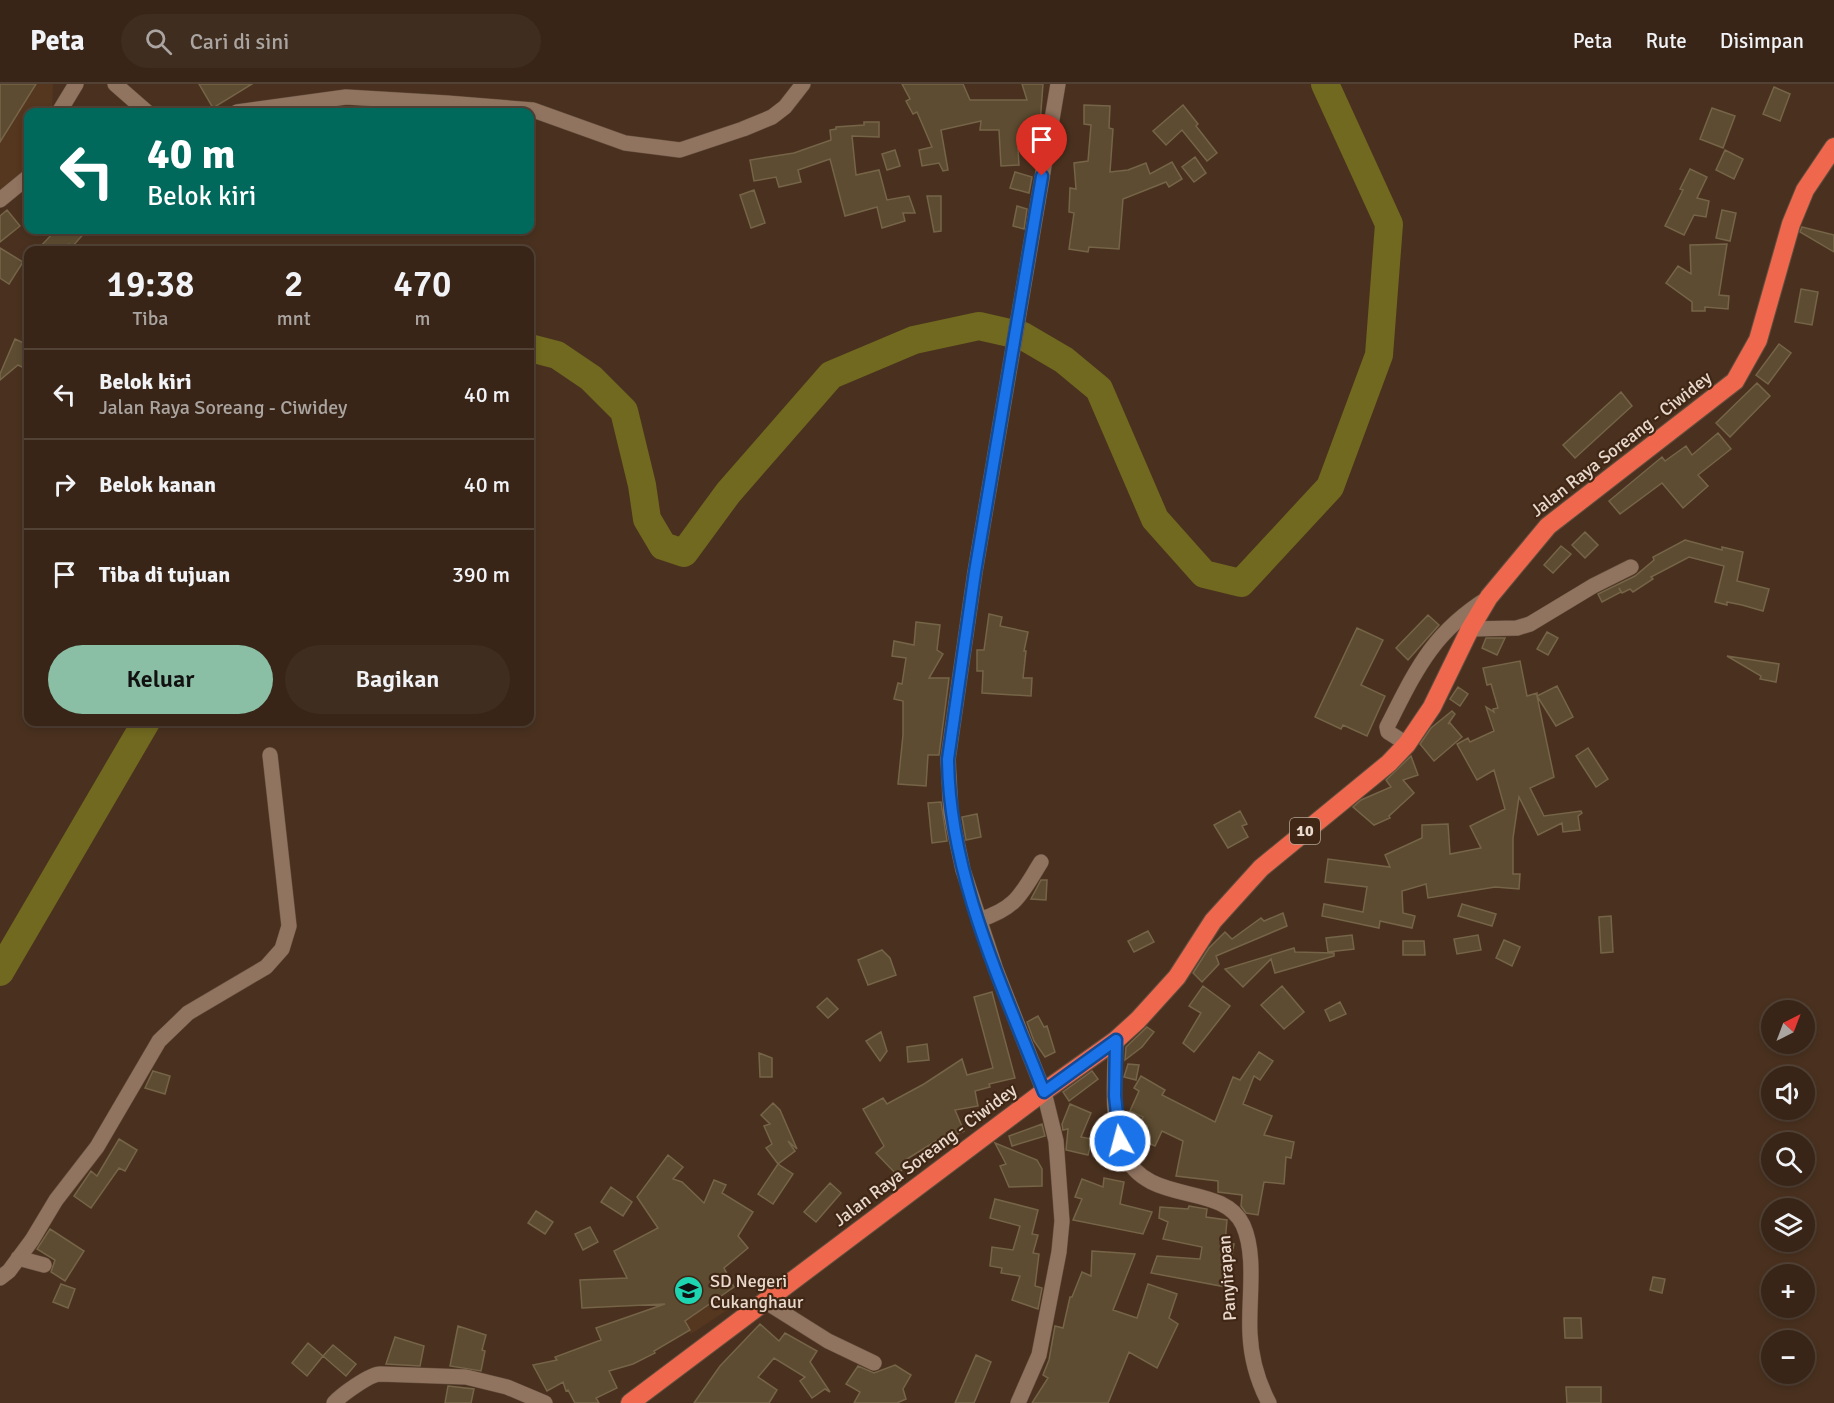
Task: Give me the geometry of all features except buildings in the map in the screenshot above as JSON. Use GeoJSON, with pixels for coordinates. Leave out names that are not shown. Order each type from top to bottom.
{"type":"FeatureCollection","features":[{"type":"Feature","properties":{"kind":"highway","name":"Jalan Raya Soreang - Ciwidey"},"geometry":{"type":"LineString","coordinates":[[630,1403],[1116,1040],[1177,977],[1213,921],[1261,868],[1380,771],[1407,744],[1432,707],[1470,629],[1489,597],[1548,526],[1735,381],[1758,340],[1794,215],[1805,190],[1834,147]]}},
{"type":"Feature","properties":{"kind":"street"},"geometry":{"type":"LineString","coordinates":[[61,108],[76,84]]}},
{"type":"Feature","properties":{"kind":"street"},"geometry":{"type":"LineString","coordinates":[[115,84],[142,108]]}},
{"type":"Feature","properties":{"kind":"street"},"geometry":{"type":"LineString","coordinates":[[534,111],[625,143],[680,150],[772,117],[785,107],[803,84]]}},
{"type":"Feature","properties":{"kind":"street"},"geometry":{"type":"LineString","coordinates":[[1018,1403],[1039,1355],[1053,1290],[1062,1221],[1056,1141],[1044,1092],[996,970],[963,870],[949,796],[948,768],[975,572],[1058,84]]}},
{"type":"Feature","properties":{"kind":"street"},"geometry":{"type":"LineString","coordinates":[[266,108],[346,97],[500,108]]}},
{"type":"Feature","properties":{"kind":"street"},"geometry":{"type":"LineString","coordinates":[[0,200],[24,180]]}},
{"type":"Feature","properties":{"kind":"street"},"geometry":{"type":"LineString","coordinates":[[1470,629],[1517,628],[1530,624],[1593,586],[1631,567]]}},
{"type":"Feature","properties":{"kind":"street"},"geometry":{"type":"LineString","coordinates":[[1407,744],[1388,732],[1387,728],[1421,662],[1442,633],[1466,612],[1489,597]]}},
{"type":"Feature","properties":{"kind":"street"},"geometry":{"type":"LineString","coordinates":[[0,1278],[9,1271],[56,1200],[97,1148],[159,1041],[188,1013],[266,967],[282,949],[289,926],[270,755]]}},
{"type":"Feature","properties":{"kind":"street"},"geometry":{"type":"LineString","coordinates":[[979,920],[1013,905],[1041,862]]}},
{"type":"Feature","properties":{"kind":"street","name":"Panyirapan"},"geometry":{"type":"LineString","coordinates":[[1116,1040],[1116,1107],[1120,1141],[1125,1156],[1133,1166],[1156,1185],[1225,1205],[1238,1216],[1243,1226],[1247,1238],[1251,1289],[1250,1334],[1257,1375],[1269,1403]]}},
{"type":"Feature","properties":{"kind":"street"},"geometry":{"type":"LineString","coordinates":[[18,1258],[44,1265]]}},
{"type":"Feature","properties":{"kind":"street"},"geometry":{"type":"LineString","coordinates":[[766,1302],[828,1341],[874,1363]]}},
{"type":"Feature","properties":{"kind":"street"},"geometry":{"type":"LineString","coordinates":[[334,1403],[343,1394],[353,1390],[374,1374],[466,1377],[507,1388],[545,1403]]}},
{"type":"Feature","properties":{"kind":"shaded area"},"geometry":{"type":"Polygon","coordinates":[[[0,84],[53,84],[52,108],[24,108],[24,174],[0,191],[0,84]]]}},
{"type":"Feature","properties":{"kind":"shaded area","name":"SD Negeri Cukanghaur"},"geometry":{"type":"Polygon","coordinates":[[[691,1247],[729,1309],[691,1334],[649,1272],[691,1247]]]}},
{"type":"Feature","properties":{"kind":"waterway"},"geometry":{"type":"LineString","coordinates":[[534,349],[557,355],[591,378],[624,411],[642,485],[647,519],[663,546],[684,553],[728,493],[831,375],[914,340],[979,326],[1023,336],[1064,360],[1099,389],[1155,519],[1204,574],[1241,583],[1330,487],[1379,355],[1389,224],[1325,84]]}},
{"type":"Feature","properties":{"kind":"waterway"},"geometry":{"type":"LineString","coordinates":[[0,972],[144,726]]}},
{"type":"Feature","properties":{"kind":"place","name":"SD Negeri Cukanghaur"},"geometry":{"type":"Point","coordinates":[689,1291]}},
{"type":"Feature","properties":{"kind":"route"},"geometry":{"type":"LineString","coordinates":[[1042,176],[975,572],[948,759],[948,786],[951,814],[966,882],[996,970],[1044,1092],[1116,1040],[1115,1096],[1120,1141]]}}]}
